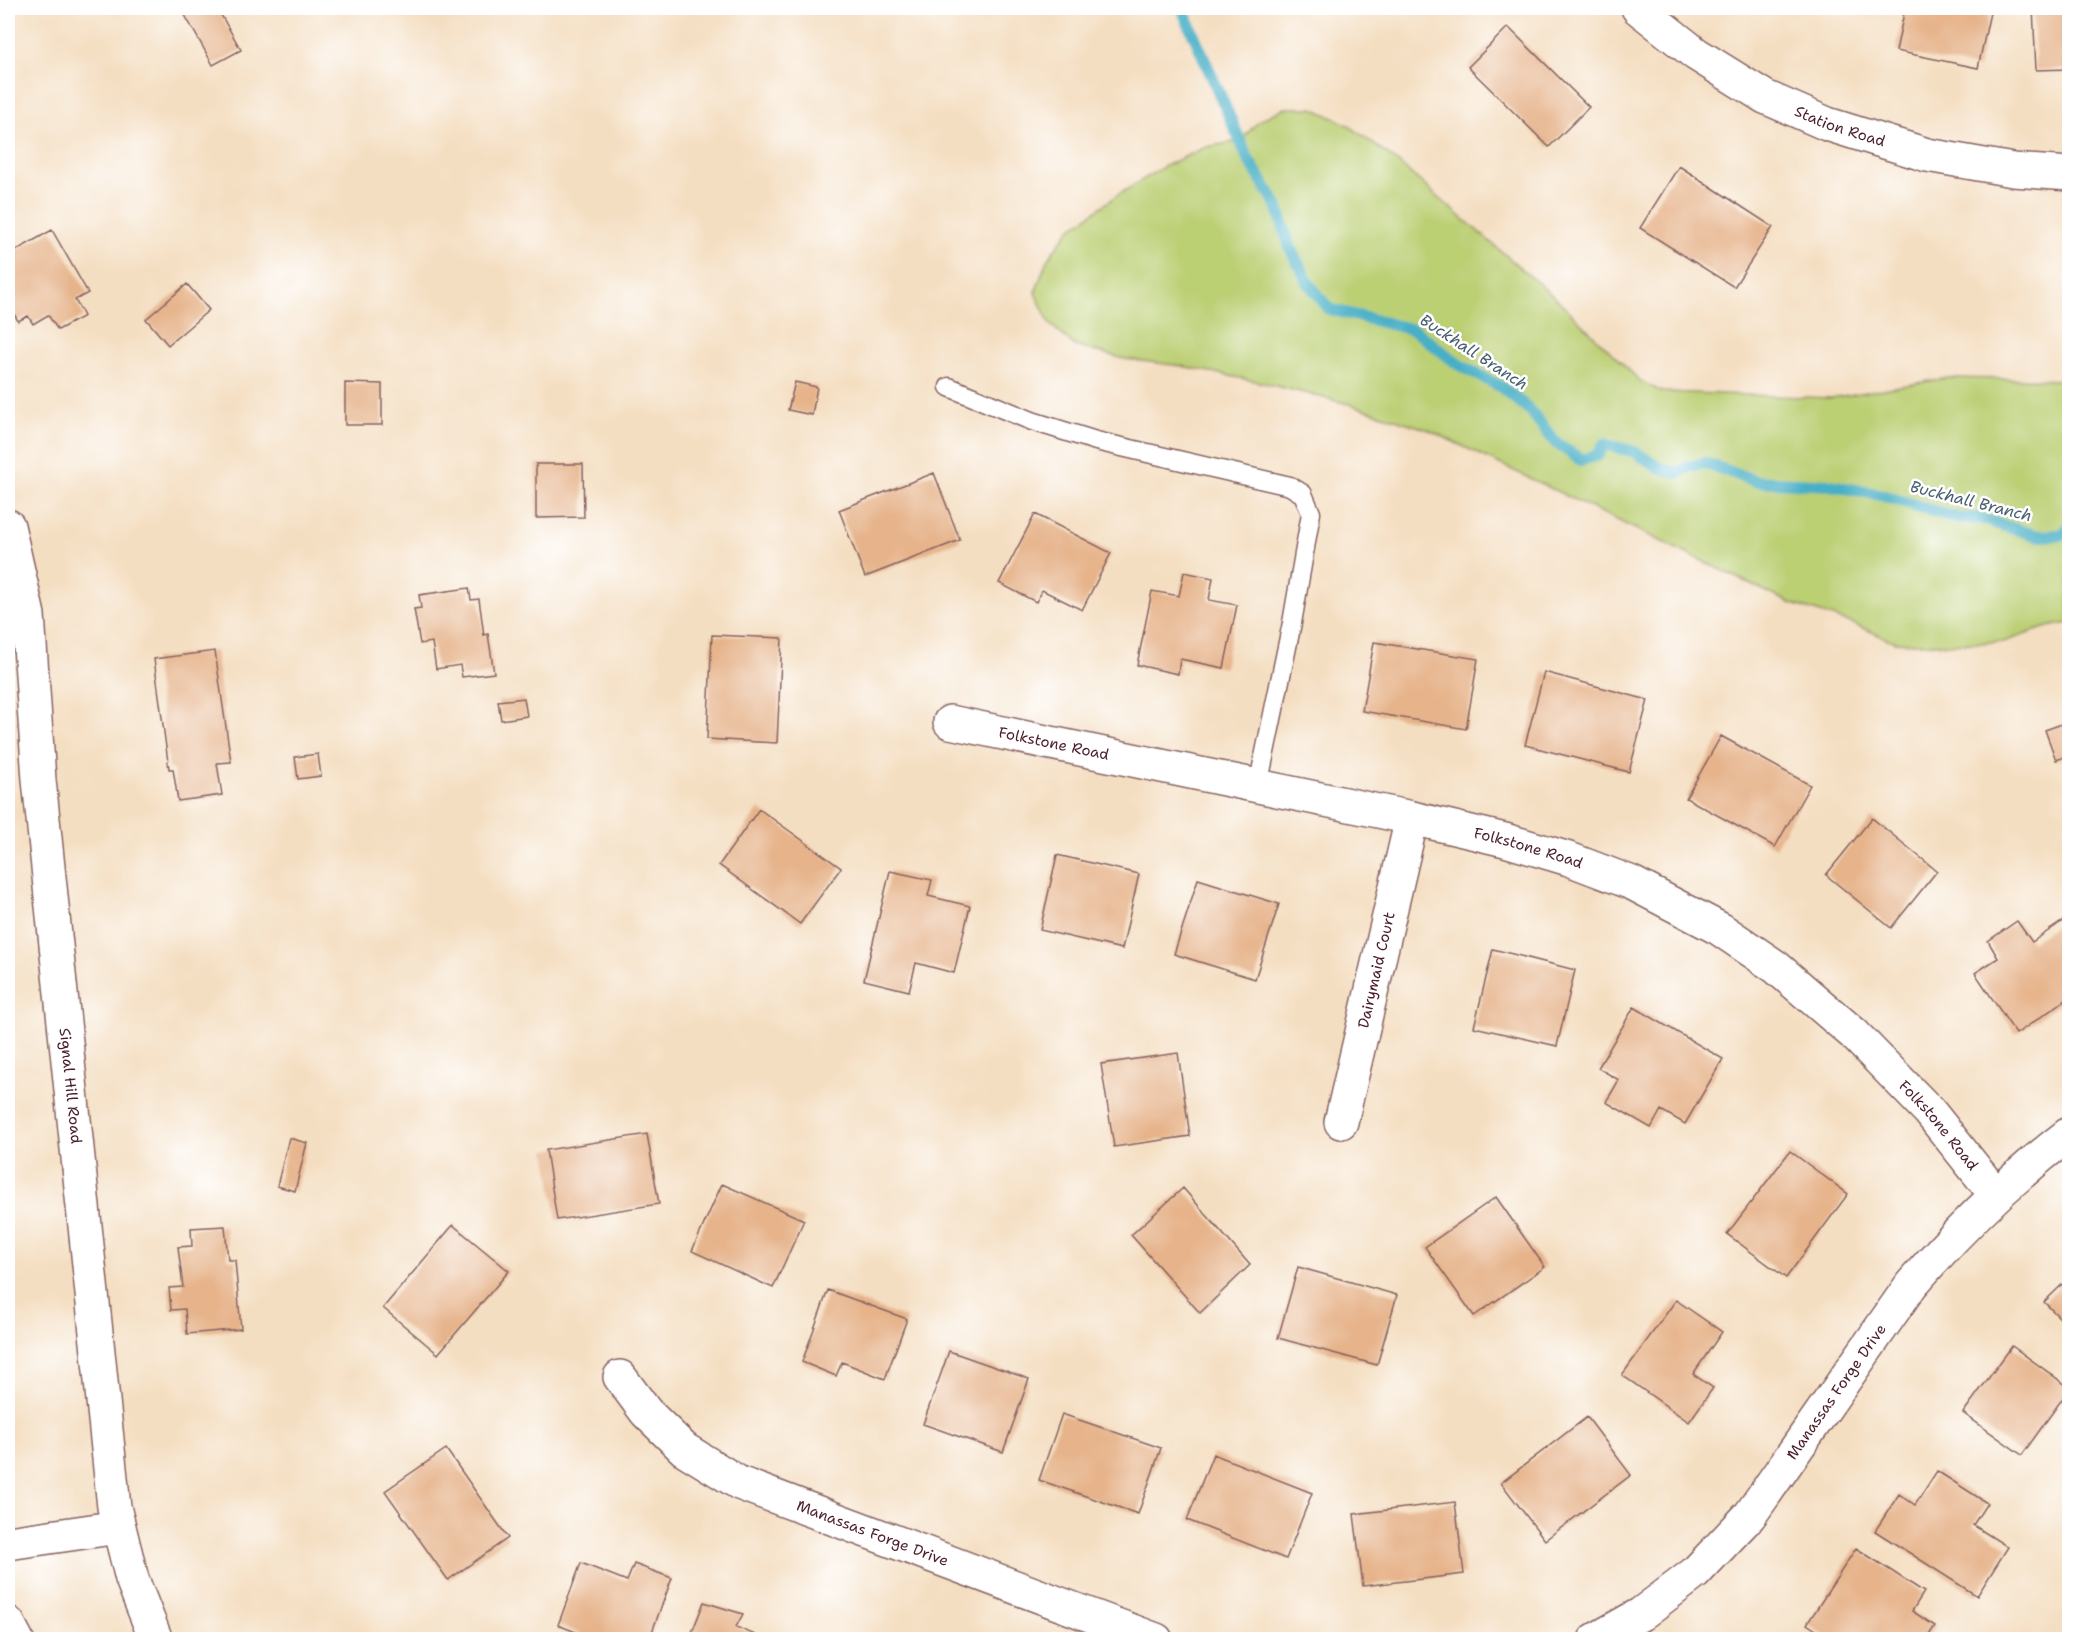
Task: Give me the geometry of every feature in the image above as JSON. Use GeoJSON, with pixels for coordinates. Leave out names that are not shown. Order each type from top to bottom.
{"type":"FeatureCollection","features":[{"type":"Feature","properties":{"kind":"street","name":"Station Road"},"geometry":{"type":"LineString","coordinates":[[1638,8],[1696,54],[1765,97],[1827,124],[1927,155],[2013,170],[2070,174]]}},
{"type":"Feature","properties":{"kind":"street","name":"Signal Hill Road"},"geometry":{"type":"LineString","coordinates":[[8,526],[27,615],[39,780],[114,1507],[132,1579],[156,1640]]}},
{"type":"Feature","properties":{"kind":"street","name":"Folkstone Road"},"geometry":{"type":"LineString","coordinates":[[950,722],[1412,818],[1569,858],[1632,883],[1720,929],[1776,967],[1854,1034],[1929,1111],[1996,1195]]}},
{"type":"Feature","properties":{"kind":"street","name":"Dairymaid Court"},"geometry":{"type":"LineString","coordinates":[[1341,1122],[1412,818]]}},
{"type":"Feature","properties":{"kind":"street","name":"Manassas Forge Drive"},"geometry":{"type":"LineString","coordinates":[[1595,1640],[1641,1614],[1695,1573],[1750,1515],[1911,1285],[1996,1195],[2026,1167],[2070,1133]]}},
{"type":"Feature","properties":{"kind":"street","name":"Manassas Forge Drive"},"geometry":{"type":"LineString","coordinates":[[620,1377],[646,1412],[684,1449],[739,1483],[1156,1640]]}},
{"type":"Feature","properties":{"kind":"street"},"geometry":{"type":"LineString","coordinates":[[8,1543],[119,1527]]}},
{"type":"Feature","properties":{"kind":"street"},"geometry":{"type":"LineString","coordinates":[[8,1623],[17,1640]]}},
{"type":"Feature","properties":{"kind":"lane"},"geometry":{"type":"LineString","coordinates":[[949,387],[1032,421],[1096,441],[1290,486],[1303,494],[1311,513],[1292,623],[1258,786]]}},
{"type":"Feature","properties":{"kind":"green space"},"geometry":{"type":"Polygon","coordinates":[[[1284,108],[1313,108],[1348,125],[1395,160],[1559,301],[1640,381],[1662,392],[1831,398],[1947,378],[2069,380],[2069,623],[2047,627],[2003,642],[1943,644],[1895,642],[1851,623],[1790,603],[1429,430],[1349,404],[1264,383],[1182,366],[1125,359],[1075,346],[1050,324],[1035,293],[1047,260],[1069,230],[1116,196],[1165,166],[1206,147],[1240,141],[1260,120],[1284,108]]]}},
{"type":"Feature","properties":{"kind":"building"},"geometry":{"type":"Polygon","coordinates":[[[181,8],[217,8],[241,50],[213,65],[181,8]]]}},
{"type":"Feature","properties":{"kind":"building"},"geometry":{"type":"Polygon","coordinates":[[[1905,8],[1991,8],[1978,68],[1896,51],[1905,8]]]}},
{"type":"Feature","properties":{"kind":"building"},"geometry":{"type":"Polygon","coordinates":[[[2033,8],[2070,8],[2070,69],[2036,70],[2033,8]]]}},
{"type":"Feature","properties":{"kind":"building"},"geometry":{"type":"Polygon","coordinates":[[[1508,27],[1589,107],[1549,147],[1468,67],[1508,27]]]}},
{"type":"Feature","properties":{"kind":"building"},"geometry":{"type":"Polygon","coordinates":[[[1679,166],[1773,227],[1734,287],[1640,228],[1679,166]]]}},
{"type":"Feature","properties":{"kind":"building"},"geometry":{"type":"Polygon","coordinates":[[[52,230],[88,293],[75,300],[84,316],[58,330],[48,315],[33,324],[28,316],[18,321],[8,303],[8,255],[52,230]]]}},
{"type":"Feature","properties":{"kind":"building"},"geometry":{"type":"Polygon","coordinates":[[[187,284],[209,310],[168,345],[146,319],[187,284]]]}},
{"type":"Feature","properties":{"kind":"building"},"geometry":{"type":"Polygon","coordinates":[[[795,382],[817,387],[812,415],[788,410],[795,382]]]}},
{"type":"Feature","properties":{"kind":"building"},"geometry":{"type":"Polygon","coordinates":[[[345,383],[382,384],[382,425],[345,425],[345,383]]]}},
{"type":"Feature","properties":{"kind":"building"},"geometry":{"type":"Polygon","coordinates":[[[536,464],[583,464],[584,517],[536,518],[536,464]]]}},
{"type":"Feature","properties":{"kind":"building"},"geometry":{"type":"Polygon","coordinates":[[[934,473],[960,540],[865,577],[839,510],[934,473]]]}},
{"type":"Feature","properties":{"kind":"building"},"geometry":{"type":"Polygon","coordinates":[[[1035,514],[1111,553],[1082,610],[1042,590],[1036,602],[999,583],[1035,514]]]}},
{"type":"Feature","properties":{"kind":"building"},"geometry":{"type":"Polygon","coordinates":[[[1184,572],[1213,578],[1209,600],[1237,605],[1224,668],[1180,659],[1178,674],[1137,665],[1152,591],[1179,596],[1184,572]]]}},
{"type":"Feature","properties":{"kind":"building"},"geometry":{"type":"Polygon","coordinates":[[[469,588],[471,600],[479,599],[484,635],[488,634],[494,673],[462,677],[460,665],[436,669],[432,642],[420,644],[414,609],[421,608],[419,595],[469,588]]]}},
{"type":"Feature","properties":{"kind":"building"},"geometry":{"type":"Polygon","coordinates":[[[712,635],[782,638],[777,743],[707,739],[712,635]]]}},
{"type":"Feature","properties":{"kind":"building"},"geometry":{"type":"Polygon","coordinates":[[[1374,642],[1478,659],[1466,729],[1362,711],[1374,642]]]}},
{"type":"Feature","properties":{"kind":"building"},"geometry":{"type":"Polygon","coordinates":[[[215,651],[231,762],[217,763],[222,795],[178,801],[173,769],[169,769],[154,659],[215,651]]]}},
{"type":"Feature","properties":{"kind":"building"},"geometry":{"type":"Polygon","coordinates":[[[1544,672],[1648,700],[1629,772],[1525,745],[1544,672]]]}},
{"type":"Feature","properties":{"kind":"building"},"geometry":{"type":"Polygon","coordinates":[[[524,698],[527,716],[501,720],[498,701],[524,698]]]}},
{"type":"Feature","properties":{"kind":"building"},"geometry":{"type":"Polygon","coordinates":[[[2070,721],[2070,755],[2056,760],[2045,730],[2070,721]]]}},
{"type":"Feature","properties":{"kind":"building"},"geometry":{"type":"Polygon","coordinates":[[[1721,736],[1810,785],[1775,847],[1686,798],[1721,736]]]}},
{"type":"Feature","properties":{"kind":"building"},"geometry":{"type":"Polygon","coordinates":[[[318,754],[321,776],[298,779],[295,757],[318,754]]]}},
{"type":"Feature","properties":{"kind":"building"},"geometry":{"type":"Polygon","coordinates":[[[759,809],[841,868],[800,924],[719,865],[759,809]]]}},
{"type":"Feature","properties":{"kind":"building"},"geometry":{"type":"Polygon","coordinates":[[[1872,818],[1937,871],[1891,928],[1826,875],[1872,818]]]}},
{"type":"Feature","properties":{"kind":"building"},"geometry":{"type":"Polygon","coordinates":[[[1057,855],[1139,874],[1122,949],[1040,930],[1057,855]]]}},
{"type":"Feature","properties":{"kind":"building"},"geometry":{"type":"Polygon","coordinates":[[[890,871],[932,880],[928,896],[970,906],[954,973],[916,963],[909,991],[864,980],[890,871]]]}},
{"type":"Feature","properties":{"kind":"building"},"geometry":{"type":"Polygon","coordinates":[[[1198,879],[1279,904],[1255,979],[1174,954],[1198,879]]]}},
{"type":"Feature","properties":{"kind":"building"},"geometry":{"type":"Polygon","coordinates":[[[2017,921],[2032,942],[2063,921],[2070,931],[2070,997],[2016,1034],[1975,973],[1998,958],[1988,941],[2017,921]]]}},
{"type":"Feature","properties":{"kind":"building"},"geometry":{"type":"Polygon","coordinates":[[[1493,949],[1575,970],[1557,1046],[1474,1027],[1493,949]]]}},
{"type":"Feature","properties":{"kind":"building"},"geometry":{"type":"Polygon","coordinates":[[[1634,1007],[1723,1059],[1685,1124],[1661,1110],[1651,1128],[1606,1102],[1619,1080],[1598,1068],[1634,1007]]]}},
{"type":"Feature","properties":{"kind":"building"},"geometry":{"type":"Polygon","coordinates":[[[1178,1053],[1190,1136],[1114,1147],[1101,1064],[1178,1053]]]}},
{"type":"Feature","properties":{"kind":"building"},"geometry":{"type":"Polygon","coordinates":[[[647,1134],[659,1204],[557,1220],[546,1150],[647,1134]]]}},
{"type":"Feature","properties":{"kind":"building"},"geometry":{"type":"Polygon","coordinates":[[[289,1138],[307,1143],[295,1191],[277,1186],[289,1138]]]}},
{"type":"Feature","properties":{"kind":"building"},"geometry":{"type":"Polygon","coordinates":[[[1790,1151],[1848,1194],[1786,1278],[1727,1234],[1790,1151]]]}},
{"type":"Feature","properties":{"kind":"building"},"geometry":{"type":"Polygon","coordinates":[[[722,1184],[804,1220],[773,1288],[692,1251],[722,1184]]]}},
{"type":"Feature","properties":{"kind":"building"},"geometry":{"type":"Polygon","coordinates":[[[1183,1188],[1250,1265],[1200,1313],[1131,1235],[1183,1188]]]}},
{"type":"Feature","properties":{"kind":"building"},"geometry":{"type":"Polygon","coordinates":[[[1496,1197],[1545,1267],[1474,1316],[1425,1247],[1496,1197]]]}},
{"type":"Feature","properties":{"kind":"building"},"geometry":{"type":"Polygon","coordinates":[[[453,1225],[509,1271],[438,1354],[383,1308],[453,1225]]]}},
{"type":"Feature","properties":{"kind":"building"},"geometry":{"type":"Polygon","coordinates":[[[225,1226],[228,1260],[235,1260],[241,1329],[187,1334],[185,1309],[171,1310],[169,1288],[183,1287],[178,1247],[192,1246],[191,1228],[225,1226]]]}},
{"type":"Feature","properties":{"kind":"building"},"geometry":{"type":"Polygon","coordinates":[[[1298,1267],[1397,1295],[1377,1365],[1278,1338],[1298,1267]]]}},
{"type":"Feature","properties":{"kind":"building"},"geometry":{"type":"Polygon","coordinates":[[[2070,1277],[2070,1328],[2044,1302],[2070,1277]]]}},
{"type":"Feature","properties":{"kind":"building"},"geometry":{"type":"Polygon","coordinates":[[[828,1290],[907,1319],[885,1379],[842,1362],[836,1376],[802,1362],[828,1290]]]}},
{"type":"Feature","properties":{"kind":"building"},"geometry":{"type":"Polygon","coordinates":[[[1676,1300],[1722,1332],[1693,1374],[1713,1388],[1689,1422],[1622,1375],[1676,1300]]]}},
{"type":"Feature","properties":{"kind":"building"},"geometry":{"type":"Polygon","coordinates":[[[2012,1346],[2070,1388],[2022,1455],[1963,1413],[2012,1346]]]}},
{"type":"Feature","properties":{"kind":"building"},"geometry":{"type":"Polygon","coordinates":[[[949,1351],[1029,1379],[1003,1452],[923,1424],[949,1351]]]}},
{"type":"Feature","properties":{"kind":"building"},"geometry":{"type":"Polygon","coordinates":[[[1062,1414],[1161,1448],[1138,1514],[1039,1480],[1062,1414]]]}},
{"type":"Feature","properties":{"kind":"building"},"geometry":{"type":"Polygon","coordinates":[[[1587,1417],[1631,1475],[1545,1540],[1501,1483],[1587,1417]]]}},
{"type":"Feature","properties":{"kind":"building"},"geometry":{"type":"Polygon","coordinates":[[[446,1449],[508,1538],[448,1580],[385,1491],[446,1449]]]}},
{"type":"Feature","properties":{"kind":"building"},"geometry":{"type":"Polygon","coordinates":[[[1213,1454],[1312,1493],[1286,1559],[1187,1520],[1213,1454]]]}},
{"type":"Feature","properties":{"kind":"building"},"geometry":{"type":"Polygon","coordinates":[[[1937,1471],[1987,1503],[1973,1525],[2008,1547],[1977,1596],[1875,1531],[1899,1494],[1915,1505],[1937,1471]]]}},
{"type":"Feature","properties":{"kind":"building"},"geometry":{"type":"Polygon","coordinates":[[[1455,1502],[1464,1574],[1363,1586],[1354,1514],[1455,1502]]]}},
{"type":"Feature","properties":{"kind":"building"},"geometry":{"type":"Polygon","coordinates":[[[1856,1548],[1924,1592],[1912,1611],[1935,1626],[1926,1640],[1831,1640],[1807,1624],[1856,1548]]]}},
{"type":"Feature","properties":{"kind":"building"},"geometry":{"type":"Polygon","coordinates":[[[581,1563],[627,1581],[634,1564],[672,1578],[649,1640],[596,1640],[558,1625],[581,1563]]]}},
{"type":"Feature","properties":{"kind":"building"},"geometry":{"type":"Polygon","coordinates":[[[704,1602],[743,1614],[736,1627],[767,1640],[689,1640],[704,1602]]]}},
{"type":"Feature","properties":{"kind":"waterway","name":"Buckhall Branch"},"geometry":{"type":"LineString","coordinates":[[1182,8],[1248,159],[1277,205],[1290,248],[1309,284],[1329,309],[1414,330],[1458,364],[1501,387],[1530,410],[1555,442],[1581,460],[1598,455],[1604,444],[1635,452],[1660,468],[1678,473],[1688,467],[1705,463],[1756,481],[1830,485],[1881,495],[1960,519],[1979,518],[2038,536],[2062,535],[2070,526]]}}]}
